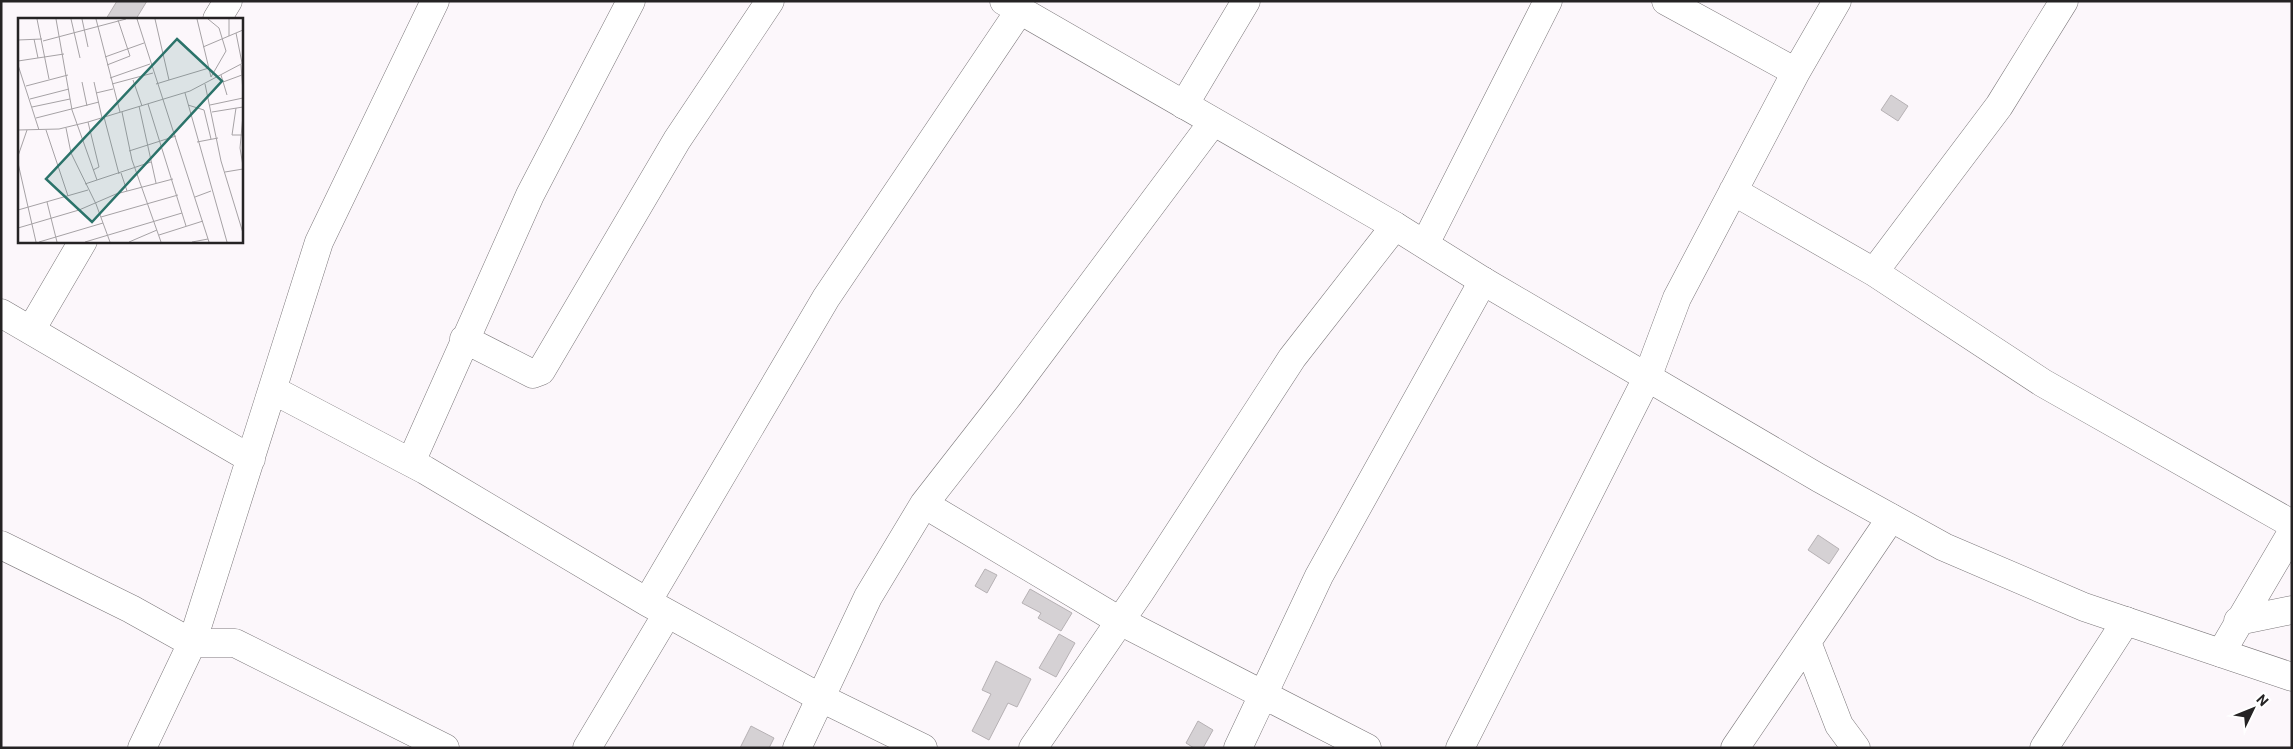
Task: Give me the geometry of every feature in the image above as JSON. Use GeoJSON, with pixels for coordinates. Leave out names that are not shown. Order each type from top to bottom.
{"type":"FeatureCollection","features":[{"type":"Feature","properties":{"kind":"street"},"geometry":{"type":"LineString","coordinates":[[218,18],[228,1]]}},
{"type":"Feature","properties":{"kind":"street"},"geometry":{"type":"LineString","coordinates":[[142,748],[192,643],[319,242],[434,1]]}},
{"type":"Feature","properties":{"kind":"street"},"geometry":{"type":"LineString","coordinates":[[410,462],[530,195],[631,1]]}},
{"type":"Feature","properties":{"kind":"street"},"geometry":{"type":"LineString","coordinates":[[464,339],[533,374],[541,371],[677,140],[770,1]]}},
{"type":"Feature","properties":{"kind":"street"},"geometry":{"type":"LineString","coordinates":[[1184,105],[1246,1]]}},
{"type":"Feature","properties":{"kind":"street"},"geometry":{"type":"LineString","coordinates":[[1425,244],[1548,1]]}},
{"type":"Feature","properties":{"kind":"street"},"geometry":{"type":"LineString","coordinates":[[1666,1],[1796,72]]}},
{"type":"Feature","properties":{"kind":"street"},"geometry":{"type":"LineString","coordinates":[[1460,748],[1647,378],[1677,298],[1796,72],[1837,1]]}},
{"type":"Feature","properties":{"kind":"street"},"geometry":{"type":"LineString","coordinates":[[1874,272],[1999,106],[2064,1]]}},
{"type":"Feature","properties":{"kind":"street"},"geometry":{"type":"LineString","coordinates":[[587,748],[657,608],[826,298],[1012,6],[1396,226],[1483,281],[1647,378],[1944,547],[2084,607],[2292,677]]}},
{"type":"Feature","properties":{"kind":"street"},"geometry":{"type":"LineString","coordinates":[[797,748],[868,597],[924,504],[1213,122]]}},
{"type":"Feature","properties":{"kind":"street"},"geometry":{"type":"LineString","coordinates":[[1734,191],[1874,272],[2043,383],[2292,524]]}},
{"type":"Feature","properties":{"kind":"street"},"geometry":{"type":"LineString","coordinates":[[1033,748],[1120,621],[1292,358],[1396,226]]}},
{"type":"Feature","properties":{"kind":"street"},"geometry":{"type":"LineString","coordinates":[[31,330],[81,242]]}},
{"type":"Feature","properties":{"kind":"street"},"geometry":{"type":"LineString","coordinates":[[1238,748],[1319,576],[1483,281]]}},
{"type":"Feature","properties":{"kind":"street"},"geometry":{"type":"LineString","coordinates":[[1,313],[251,459]]}},
{"type":"Feature","properties":{"kind":"street"},"geometry":{"type":"LineString","coordinates":[[273,390],[410,462],[657,608],[820,698],[923,748]]}},
{"type":"Feature","properties":{"kind":"street"},"geometry":{"type":"LineString","coordinates":[[924,504],[1120,621],[1367,748]]}},
{"type":"Feature","properties":{"kind":"street"},"geometry":{"type":"LineString","coordinates":[[1735,748],[1891,518]]}},
{"type":"Feature","properties":{"kind":"street"},"geometry":{"type":"LineString","coordinates":[[2220,653],[2292,532]]}},
{"type":"Feature","properties":{"kind":"street"},"geometry":{"type":"LineString","coordinates":[[1,545],[130,609],[192,643],[235,643],[445,748]]}},
{"type":"Feature","properties":{"kind":"street"},"geometry":{"type":"LineString","coordinates":[[2238,621],[2292,610]]}},
{"type":"Feature","properties":{"kind":"street"},"geometry":{"type":"LineString","coordinates":[[2044,748],[2126,621]]}},
{"type":"Feature","properties":{"kind":"street"},"geometry":{"type":"LineString","coordinates":[[1807,642],[1839,725],[1856,748]]}},
{"type":"Feature","properties":{"kind":"building"},"geometry":{"type":"Polygon","coordinates":[[[117,1],[147,1],[137,18],[107,18],[117,1]]]}},
{"type":"Feature","properties":{"kind":"building"},"geometry":{"type":"Polygon","coordinates":[[[1891,95],[1908,106],[1898,121],[1881,110],[1891,95]]]}},
{"type":"Feature","properties":{"kind":"building"},"geometry":{"type":"Polygon","coordinates":[[[1818,535],[1839,549],[1829,564],[1808,550],[1818,535]]]}},
{"type":"Feature","properties":{"kind":"building"},"geometry":{"type":"Polygon","coordinates":[[[985,569],[997,575],[987,593],[975,586],[985,569]]]}},
{"type":"Feature","properties":{"kind":"building"},"geometry":{"type":"Polygon","coordinates":[[[1030,589],[1072,613],[1061,631],[1038,618],[1041,613],[1022,603],[1030,589]]]}},
{"type":"Feature","properties":{"kind":"building"},"geometry":{"type":"Polygon","coordinates":[[[1059,634],[1075,643],[1056,677],[1039,668],[1059,634]]]}},
{"type":"Feature","properties":{"kind":"building"},"geometry":{"type":"Polygon","coordinates":[[[996,661],[1031,679],[1017,707],[1008,703],[989,740],[972,731],[991,694],[982,690],[996,661]]]}},
{"type":"Feature","properties":{"kind":"building"},"geometry":{"type":"Polygon","coordinates":[[[1198,721],[1213,730],[1203,748],[1194,748],[1186,743],[1198,721]]]}},
{"type":"Feature","properties":{"kind":"building"},"geometry":{"type":"Polygon","coordinates":[[[751,726],[774,738],[769,748],[740,748],[751,726]]]}}]}
